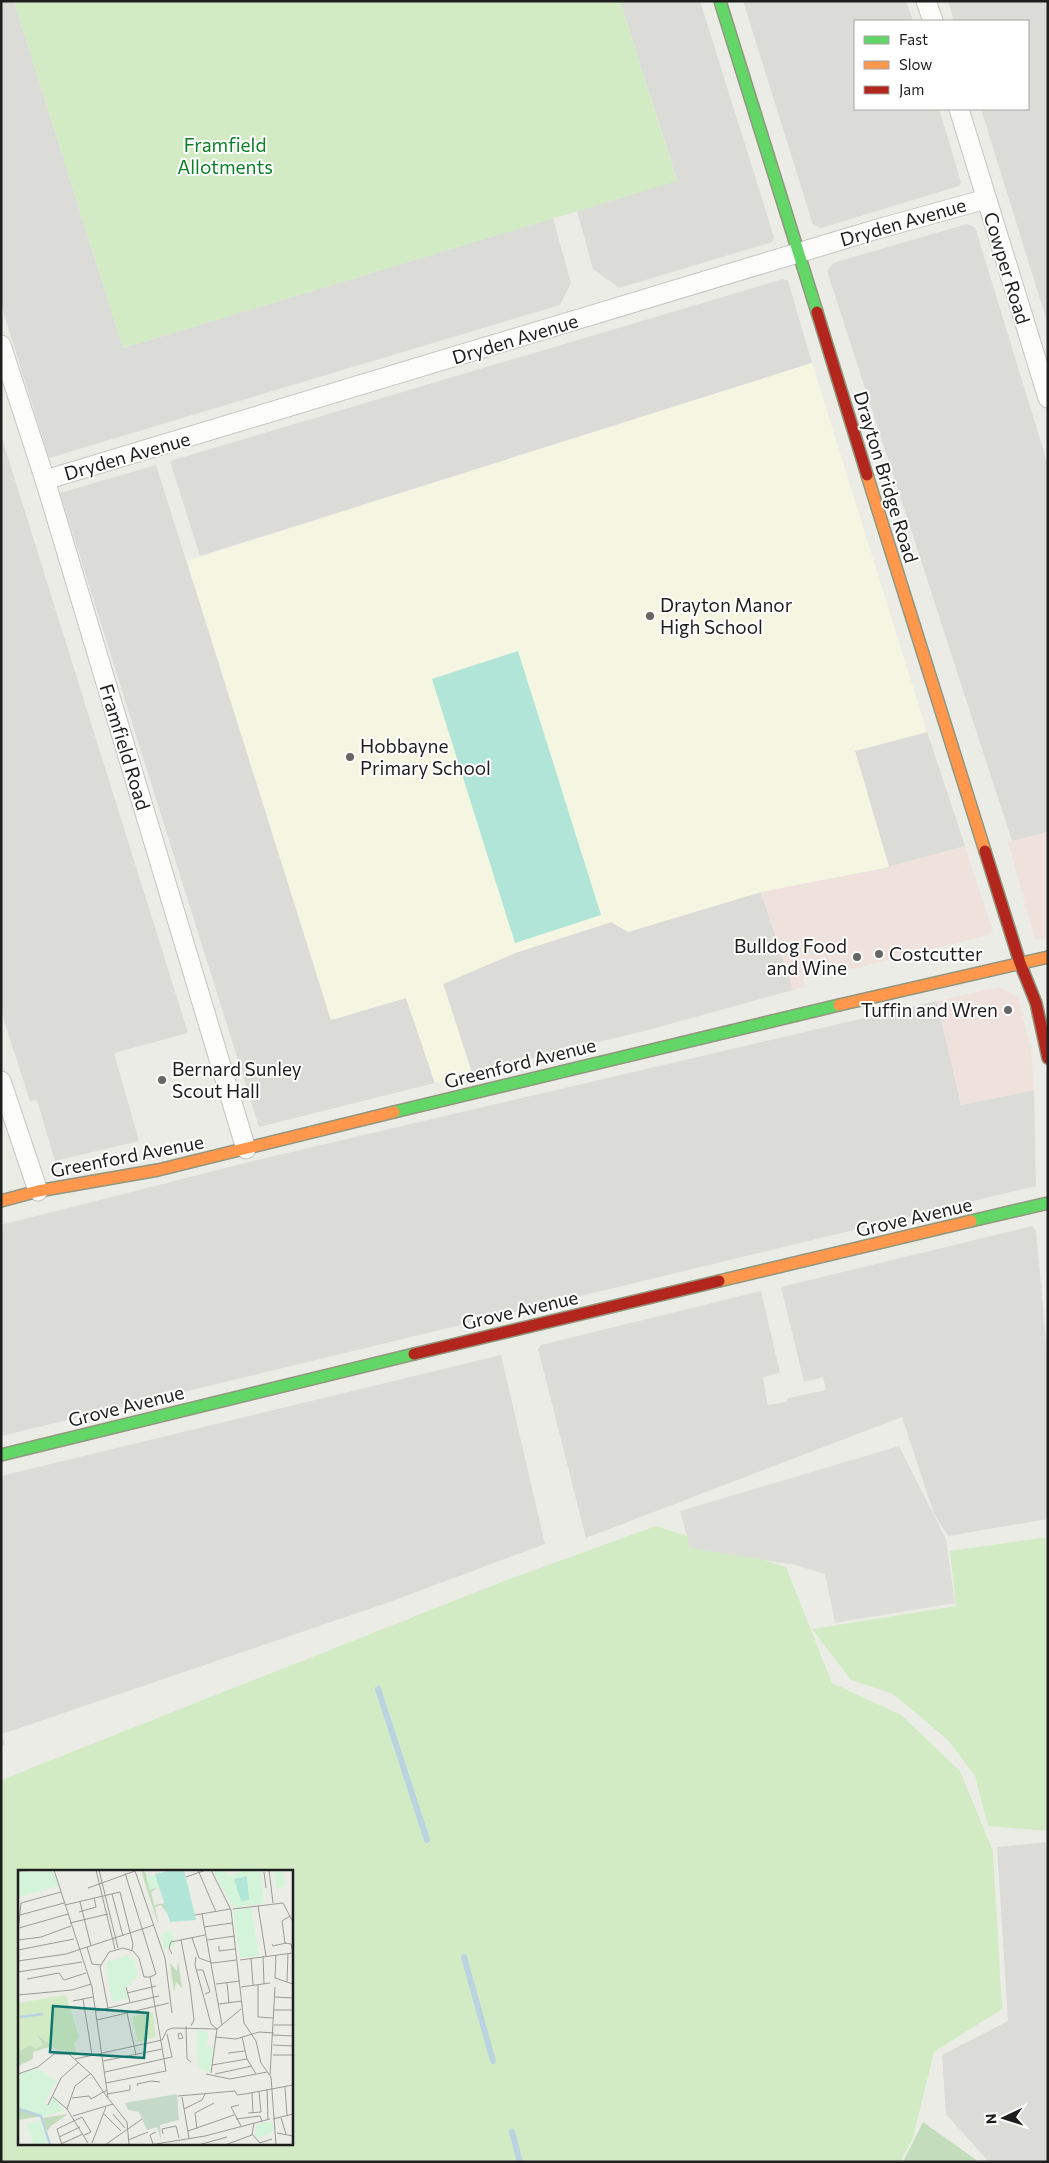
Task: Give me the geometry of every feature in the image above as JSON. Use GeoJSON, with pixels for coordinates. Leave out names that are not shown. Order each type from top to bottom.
{"type":"FeatureCollection","features":[{"type":"Feature","properties":{"kind":"street","name":"Drayton Bridge Road"},"geometry":{"type":"LineString","coordinates":[[720,1],[1020,963],[1036,1003],[1048,1058]]}},
{"type":"Feature","properties":{"kind":"street"},"geometry":{"type":"LineString","coordinates":[[926,1],[933,20]]}},
{"type":"Feature","properties":{"kind":"street","name":"Cowper Road"},"geometry":{"type":"LineString","coordinates":[[959,110],[1048,398]]}},
{"type":"Feature","properties":{"kind":"street","name":"Dryden Avenue"},"geometry":{"type":"LineString","coordinates":[[44,480],[799,252],[986,199]]}},
{"type":"Feature","properties":{"kind":"street","name":"Framfield Road"},"geometry":{"type":"LineString","coordinates":[[1,345],[44,480],[246,1149]]}},
{"type":"Feature","properties":{"kind":"street","name":"Greenford Avenue"},"geometry":{"type":"LineString","coordinates":[[1,1201],[38,1191],[158,1170],[660,1047],[1048,957]]}},
{"type":"Feature","properties":{"kind":"street"},"geometry":{"type":"LineString","coordinates":[[1,1081],[38,1191]]}},
{"type":"Feature","properties":{"kind":"street","name":"Grove Avenue"},"geometry":{"type":"LineString","coordinates":[[1,1455],[513,1329],[1048,1203]]}},
{"type":"Feature","properties":{"kind":"shaded area"},"geometry":{"type":"Polygon","coordinates":[[[1,1],[14,1],[123,348],[553,218],[571,283],[560,305],[49,458],[1,305],[1,1]]]}},
{"type":"Feature","properties":{"kind":"shaded area"},"geometry":{"type":"Polygon","coordinates":[[[620,1],[700,1],[774,237],[772,242],[619,288],[593,269],[577,211],[677,180],[620,1]]]}},
{"type":"Feature","properties":{"kind":"shaded area"},"geometry":{"type":"Polygon","coordinates":[[[743,1],[906,1],[913,20],[854,20],[854,110],[939,110],[961,182],[959,186],[821,228],[813,225],[743,1]]]}},
{"type":"Feature","properties":{"kind":"shaded area"},"geometry":{"type":"Polygon","coordinates":[[[948,1],[1048,1],[1048,325],[981,110],[1029,110],[1029,20],[954,20],[948,1]]]}},
{"type":"Feature","properties":{"kind":"shaded area"},"geometry":{"type":"Polygon","coordinates":[[[967,224],[975,227],[1048,465],[1048,832],[1012,841],[827,271],[833,263],[967,224]]]}},
{"type":"Feature","properties":{"kind":"shaded area"},"geometry":{"type":"Polygon","coordinates":[[[783,279],[788,281],[812,363],[200,556],[170,461],[783,279]]]}},
{"type":"Feature","properties":{"kind":"shaded area","name":"Drayton Manor High School"},"geometry":{"type":"Polygon","coordinates":[[[812,363],[927,732],[855,751],[889,867],[761,892],[628,932],[611,922],[515,953],[443,984],[472,1073],[435,1083],[406,998],[331,1020],[187,561],[812,363]]]}},
{"type":"Feature","properties":{"kind":"shaded area"},"geometry":{"type":"Polygon","coordinates":[[[1,435],[188,1033],[114,1053],[139,1141],[55,1161],[37,1100],[30,1101],[1,1011],[1,435]]]}},
{"type":"Feature","properties":{"kind":"shaded area"},"geometry":{"type":"Polygon","coordinates":[[[156,465],[331,1020],[406,998],[435,1083],[259,1127],[60,493],[156,465]]]}},
{"type":"Feature","properties":{"kind":"shaded area"},"geometry":{"type":"Polygon","coordinates":[[[927,732],[965,846],[889,867],[855,751],[927,732]]]}},
{"type":"Feature","properties":{"kind":"shaded area"},"geometry":{"type":"Polygon","coordinates":[[[1048,832],[1048,938],[1035,940],[1008,842],[1048,832]]]}},
{"type":"Feature","properties":{"kind":"shaded area"},"geometry":{"type":"Polygon","coordinates":[[[965,846],[993,931],[989,935],[844,971],[841,965],[803,977],[805,987],[793,990],[761,892],[889,867],[965,846]]]}},
{"type":"Feature","properties":{"kind":"shaded area"},"geometry":{"type":"Polygon","coordinates":[[[761,892],[793,990],[652,1029],[472,1073],[443,984],[515,953],[612,922],[628,932],[761,892]]]}},
{"type":"Feature","properties":{"kind":"shaded area"},"geometry":{"type":"Polygon","coordinates":[[[999,987],[1018,997],[1031,1049],[1034,1090],[961,1105],[937,1001],[999,987]]]}},
{"type":"Feature","properties":{"kind":"shaded area"},"geometry":{"type":"Polygon","coordinates":[[[937,1001],[961,1105],[1034,1090],[1036,1186],[1,1436],[1,1225],[257,1160],[937,1001]]]}},
{"type":"Feature","properties":{"kind":"shaded area"},"geometry":{"type":"Polygon","coordinates":[[[1032,1226],[1036,1231],[1048,1362],[1048,1519],[948,1536],[934,1514],[902,1417],[586,1538],[538,1349],[541,1345],[761,1291],[780,1373],[763,1377],[767,1402],[768,1405],[786,1402],[788,1398],[826,1390],[823,1377],[804,1382],[781,1287],[1032,1226]]]}},
{"type":"Feature","properties":{"kind":"shaded area"},"geometry":{"type":"Polygon","coordinates":[[[501,1355],[545,1544],[384,1604],[2,1734],[5,1745],[1,1746],[1,1476],[501,1355]]]}},
{"type":"Feature","properties":{"kind":"shaded area"},"geometry":{"type":"Polygon","coordinates":[[[899,1446],[946,1539],[955,1603],[835,1623],[825,1574],[795,1565],[690,1548],[680,1511],[899,1446]]]}},
{"type":"Feature","properties":{"kind":"shaded area"},"geometry":{"type":"Polygon","coordinates":[[[1048,1842],[1048,2162],[989,2162],[946,2114],[942,2055],[1008,2021],[997,1847],[1048,1842]]]}},
{"type":"Feature","properties":{"kind":"green space","name":"Framfield Allotments"},"geometry":{"type":"Polygon","coordinates":[[[14,1],[620,1],[677,181],[123,348],[14,1]]]}},
{"type":"Feature","properties":{"kind":"green space"},"geometry":{"type":"Polygon","coordinates":[[[518,651],[601,915],[515,943],[432,679],[518,651]]]}},
{"type":"Feature","properties":{"kind":"green space"},"geometry":{"type":"Polygon","coordinates":[[[656,1526],[786,1567],[832,1683],[901,1715],[960,1771],[993,1851],[1002,2009],[934,2052],[913,2138],[900,2162],[1,2162],[1,1780],[504,1581],[656,1526]]]}},
{"type":"Feature","properties":{"kind":"green space"},"geometry":{"type":"Polygon","coordinates":[[[1048,1537],[1048,1831],[988,1826],[975,1776],[948,1740],[893,1694],[851,1680],[812,1629],[956,1606],[950,1551],[1048,1537]]]}},
{"type":"Feature","properties":{"kind":"green space"},"geometry":{"type":"Polygon","coordinates":[[[923,2122],[979,2162],[903,2162],[923,2122]]]}},
{"type":"Feature","properties":{"kind":"waterway"},"geometry":{"type":"LineString","coordinates":[[378,1689],[427,1840]]}},
{"type":"Feature","properties":{"kind":"waterway"},"geometry":{"type":"LineString","coordinates":[[464,1957],[493,2061]]}},
{"type":"Feature","properties":{"kind":"waterway"},"geometry":{"type":"LineString","coordinates":[[512,2132],[520,2162]]}},
{"type":"Feature","properties":{"kind":"traffic: fast"},"geometry":{"type":"LineString","coordinates":[[720,1],[817,312]]}},
{"type":"Feature","properties":{"kind":"traffic: fast"},"geometry":{"type":"LineString","coordinates":[[394,1112],[839,1005]]}},
{"type":"Feature","properties":{"kind":"traffic: fast"},"geometry":{"type":"LineString","coordinates":[[971,1221],[1048,1203]]}},
{"type":"Feature","properties":{"kind":"traffic: fast"},"geometry":{"type":"LineString","coordinates":[[1,1455],[414,1354]]}},
{"type":"Feature","properties":{"kind":"traffic: slow"},"geometry":{"type":"LineString","coordinates":[[867,475],[985,851]]}},
{"type":"Feature","properties":{"kind":"traffic: slow"},"geometry":{"type":"LineString","coordinates":[[839,1005],[1048,957]]}},
{"type":"Feature","properties":{"kind":"traffic: slow"},"geometry":{"type":"LineString","coordinates":[[1,1201],[38,1191],[158,1170],[394,1112]]}},
{"type":"Feature","properties":{"kind":"traffic: slow"},"geometry":{"type":"LineString","coordinates":[[719,1281],[971,1221]]}},
{"type":"Feature","properties":{"kind":"traffic: jam"},"geometry":{"type":"LineString","coordinates":[[817,312],[867,475]]}},
{"type":"Feature","properties":{"kind":"traffic: jam"},"geometry":{"type":"LineString","coordinates":[[985,851],[1020,963],[1036,1003],[1048,1058]]}},
{"type":"Feature","properties":{"kind":"traffic: jam"},"geometry":{"type":"LineString","coordinates":[[414,1354],[719,1281]]}},
{"type":"Feature","properties":{"kind":"place","name":"Drayton Manor High School"},"geometry":{"type":"Point","coordinates":[650,616]}},
{"type":"Feature","properties":{"kind":"place","name":"Hobbayne Primary School"},"geometry":{"type":"Point","coordinates":[350,757]}},
{"type":"Feature","properties":{"kind":"place","name":"Costcutter"},"geometry":{"type":"Point","coordinates":[879,954]}},
{"type":"Feature","properties":{"kind":"place","name":"Bulldog Food and Wine"},"geometry":{"type":"Point","coordinates":[857,957]}},
{"type":"Feature","properties":{"kind":"place","name":"Tuffin and Wren"},"geometry":{"type":"Point","coordinates":[1008,1010]}},
{"type":"Feature","properties":{"kind":"place","name":"Bernard Sunley Scout Hall"},"geometry":{"type":"Point","coordinates":[162,1080]}}]}
